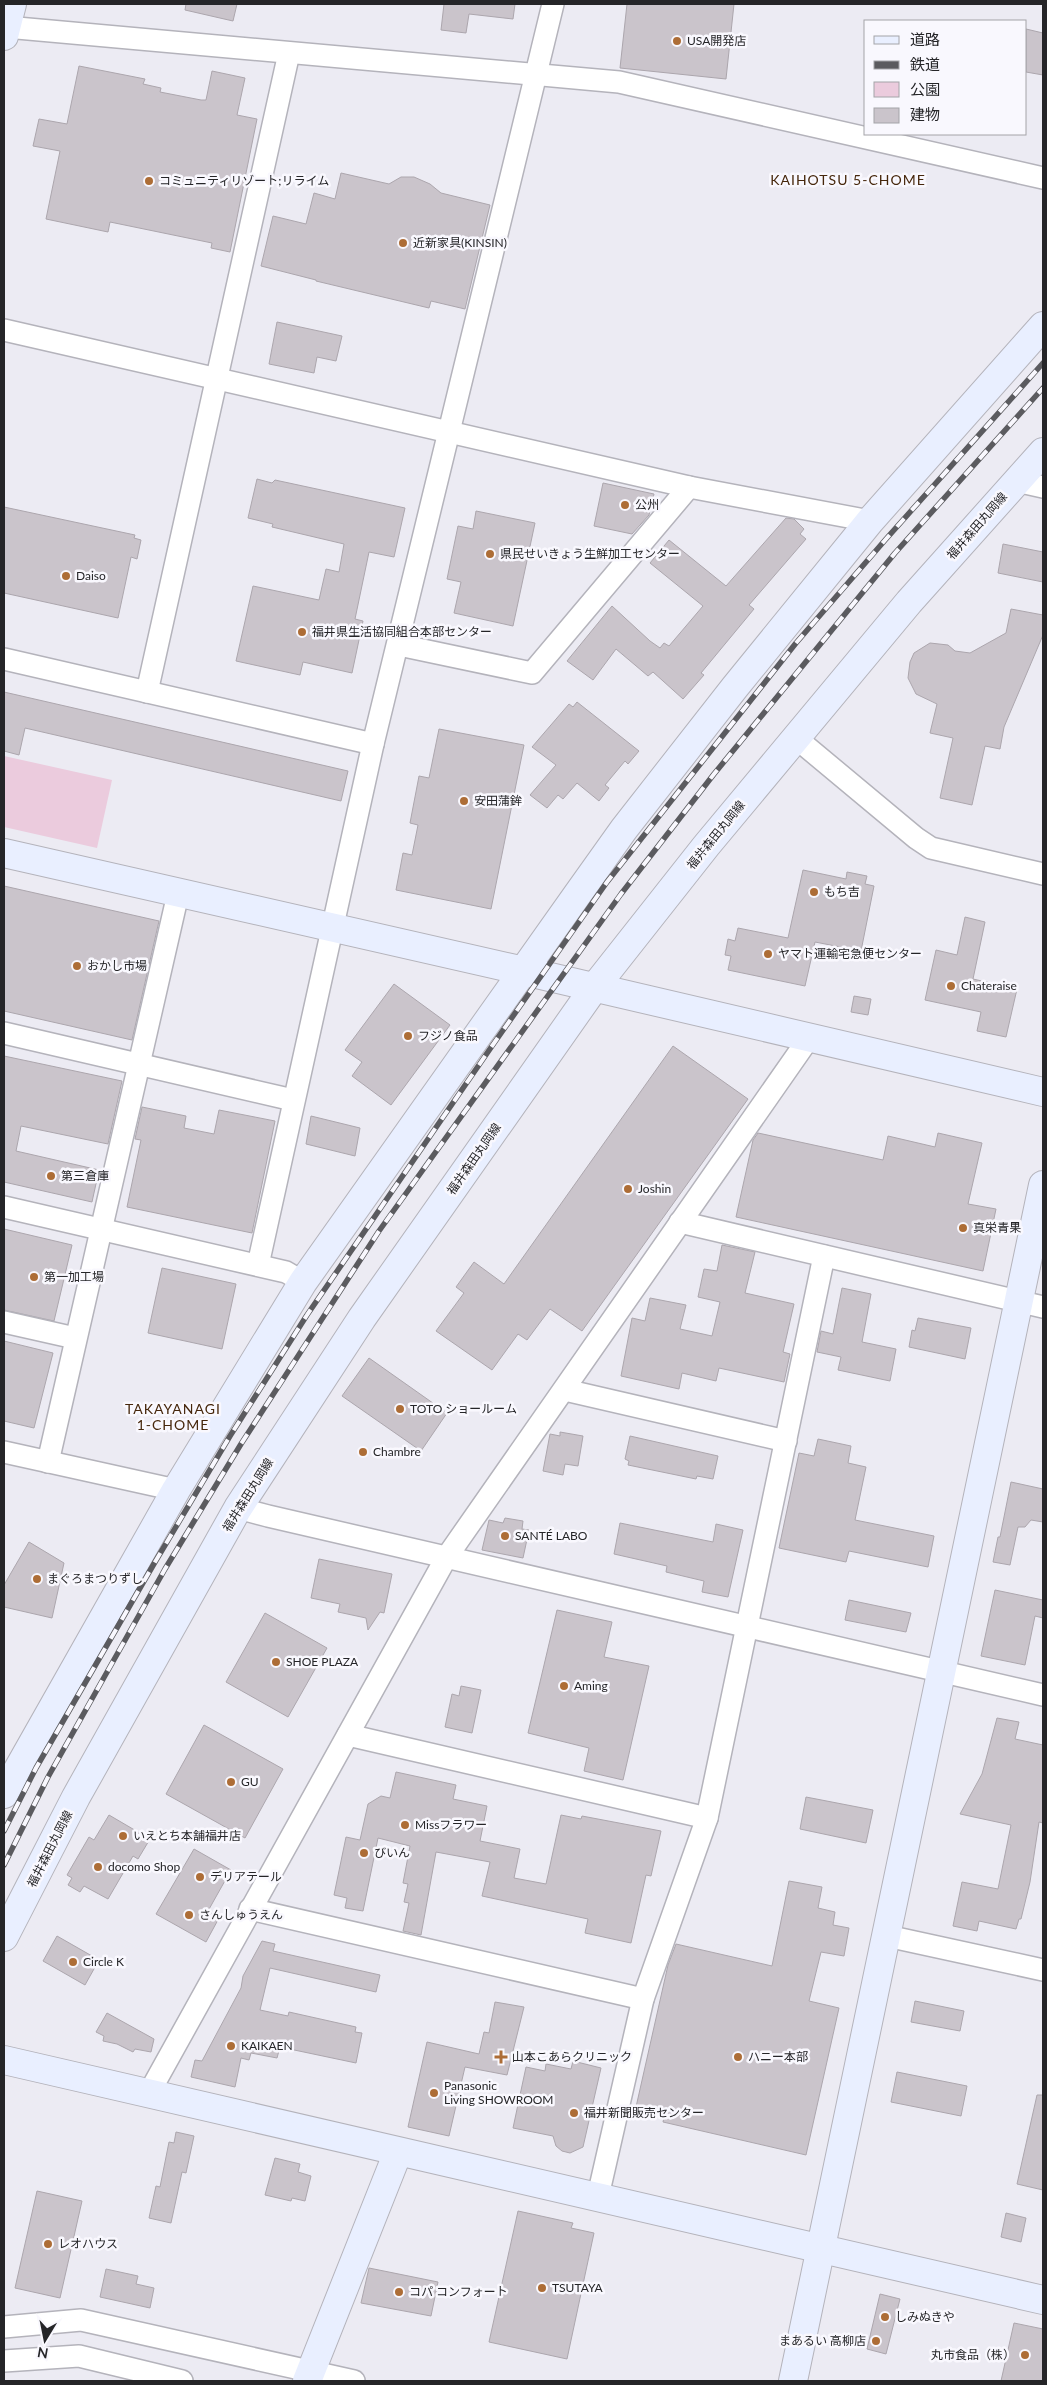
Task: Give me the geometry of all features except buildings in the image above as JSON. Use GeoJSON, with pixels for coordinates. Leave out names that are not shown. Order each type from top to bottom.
{"type":"FeatureCollection","features":[{"type":"Feature","properties":{"kind":"main road"},"geometry":{"type":"LineString","coordinates":[[4,1794],[176,1490],[303,1282],[624,829],[735,687],[870,521],[1043,326]]}},
{"type":"Feature","properties":{"kind":"main road","name":"福井森田丸岡線"},"geometry":{"type":"LineString","coordinates":[[4,1937],[76,1797],[238,1508],[362,1318],[594,988],[706,846],[909,602],[1043,452]]}},
{"type":"Feature","properties":{"kind":"main road"},"geometry":{"type":"LineString","coordinates":[[4,853],[332,929],[524,971],[1043,1092]]}},
{"type":"Feature","properties":{"kind":"main road"},"geometry":{"type":"LineString","coordinates":[[793,2381],[941,1672],[1031,1304],[1043,1185]]}},
{"type":"Feature","properties":{"kind":"main road"},"geometry":{"type":"LineString","coordinates":[[4,2060],[1043,2300]]}},
{"type":"Feature","properties":{"kind":"main road"},"geometry":{"type":"LineString","coordinates":[[309,2376],[398,2152]]}},
{"type":"Feature","properties":{"kind":"street"},"geometry":{"type":"LineString","coordinates":[[258,1265],[293,1100],[374,744],[553,4]]}},
{"type":"Feature","properties":{"kind":"street"},"geometry":{"type":"LineString","coordinates":[[7,22],[289,53],[619,82],[1043,178]]}},
{"type":"Feature","properties":{"kind":"street"},"geometry":{"type":"LineString","coordinates":[[147,692],[289,53]]}},
{"type":"Feature","properties":{"kind":"street"},"geometry":{"type":"LineString","coordinates":[[4,330],[689,487],[870,521]]}},
{"type":"Feature","properties":{"kind":"street"},"geometry":{"type":"LineString","coordinates":[[1016,481],[1043,487]]}},
{"type":"Feature","properties":{"kind":"street"},"geometry":{"type":"LineString","coordinates":[[399,645],[532,673],[689,487]]}},
{"type":"Feature","properties":{"kind":"street"},"geometry":{"type":"LineString","coordinates":[[4,659],[374,744]]}},
{"type":"Feature","properties":{"kind":"street"},"geometry":{"type":"LineString","coordinates":[[796,738],[930,848],[1043,874]]}},
{"type":"Feature","properties":{"kind":"street"},"geometry":{"type":"LineString","coordinates":[[48,1462],[178,894]]}},
{"type":"Feature","properties":{"kind":"street"},"geometry":{"type":"LineString","coordinates":[[4,1033],[293,1100]]}},
{"type":"Feature","properties":{"kind":"street"},"geometry":{"type":"LineString","coordinates":[[149,2093],[446,1558],[809,1038]]}},
{"type":"Feature","properties":{"kind":"street"},"geometry":{"type":"LineString","coordinates":[[4,1207],[286,1272],[303,1282]]}},
{"type":"Feature","properties":{"kind":"street"},"geometry":{"type":"LineString","coordinates":[[680,1222],[1031,1304]]}},
{"type":"Feature","properties":{"kind":"street"},"geometry":{"type":"LineString","coordinates":[[598,2196],[643,1999],[707,1818],[824,1256]]}},
{"type":"Feature","properties":{"kind":"street"},"geometry":{"type":"LineString","coordinates":[[4,1322],[75,1338]]}},
{"type":"Feature","properties":{"kind":"street"},"geometry":{"type":"LineString","coordinates":[[565,1390],[786,1441]]}},
{"type":"Feature","properties":{"kind":"street"},"geometry":{"type":"LineString","coordinates":[[4,1452],[176,1490]]}},
{"type":"Feature","properties":{"kind":"street"},"geometry":{"type":"LineString","coordinates":[[238,1508],[446,1558],[1043,1695]]}},
{"type":"Feature","properties":{"kind":"street"},"geometry":{"type":"LineString","coordinates":[[348,1735],[707,1818]]}},
{"type":"Feature","properties":{"kind":"street"},"geometry":{"type":"LineString","coordinates":[[250,1909],[643,1999]]}},
{"type":"Feature","properties":{"kind":"street"},"geometry":{"type":"LineString","coordinates":[[887,1936],[1042,1966]]}},
{"type":"Feature","properties":{"kind":"street"},"geometry":{"type":"LineString","coordinates":[[4,2326],[81,2320],[309,2376],[354,2381]]}},
{"type":"Feature","properties":{"kind":"street"},"geometry":{"type":"LineString","coordinates":[[4,2361],[79,2356],[182,2381]]}},
{"type":"Feature","properties":{"kind":"green space"},"geometry":{"type":"Polygon","coordinates":[[[4,756],[112,780],[97,848],[4,827],[4,756]]]}},
{"type":"Feature","properties":{"kind":"railway"},"geometry":{"type":"LineString","coordinates":[[4,1831],[36,1768],[230,1436],[307,1315],[607,882],[796,643],[1043,363]]}},
{"type":"Feature","properties":{"kind":"railway"},"geometry":{"type":"LineString","coordinates":[[4,1865],[48,1777],[165,1569],[241,1444],[379,1231],[621,894],[714,774],[895,553],[1043,388]]}},
{"type":"Feature","properties":{"kind":"place","name":"USA開発店"},"geometry":{"type":"Point","coordinates":[677,41]}},
{"type":"Feature","properties":{"kind":"place","name":"コミュニティリゾート;リライム"},"geometry":{"type":"Point","coordinates":[149,181]}},
{"type":"Feature","properties":{"kind":"place","name":"近新家具(KINSIN)"},"geometry":{"type":"Point","coordinates":[403,243]}},
{"type":"Feature","properties":{"kind":"place","name":"公州"},"geometry":{"type":"Point","coordinates":[625,505]}},
{"type":"Feature","properties":{"kind":"place","name":"県民せいきょう生鮮加工センター"},"geometry":{"type":"Point","coordinates":[490,554]}},
{"type":"Feature","properties":{"kind":"place","name":"Daiso"},"geometry":{"type":"Point","coordinates":[66,576]}},
{"type":"Feature","properties":{"kind":"place","name":"福井県生活協同組合本部センター"},"geometry":{"type":"Point","coordinates":[302,632]}},
{"type":"Feature","properties":{"kind":"place","name":"安田蒲鉾"},"geometry":{"type":"Point","coordinates":[464,801]}},
{"type":"Feature","properties":{"kind":"place","name":"もち吉"},"geometry":{"type":"Point","coordinates":[814,892]}},
{"type":"Feature","properties":{"kind":"place","name":"ヤマト運輸宅急便センター"},"geometry":{"type":"Point","coordinates":[768,954]}},
{"type":"Feature","properties":{"kind":"place","name":"おかし市場"},"geometry":{"type":"Point","coordinates":[77,966]}},
{"type":"Feature","properties":{"kind":"place","name":"Chateraise"},"geometry":{"type":"Point","coordinates":[951,986]}},
{"type":"Feature","properties":{"kind":"place","name":"フジノ食品"},"geometry":{"type":"Point","coordinates":[408,1036]}},
{"type":"Feature","properties":{"kind":"place","name":"第三倉庫"},"geometry":{"type":"Point","coordinates":[51,1176]}},
{"type":"Feature","properties":{"kind":"place","name":"Joshin"},"geometry":{"type":"Point","coordinates":[628,1189]}},
{"type":"Feature","properties":{"kind":"place","name":"真栄青果"},"geometry":{"type":"Point","coordinates":[963,1228]}},
{"type":"Feature","properties":{"kind":"place","name":"第一加工場"},"geometry":{"type":"Point","coordinates":[34,1277]}},
{"type":"Feature","properties":{"kind":"place","name":"TOTO ショールーム"},"geometry":{"type":"Point","coordinates":[400,1409]}},
{"type":"Feature","properties":{"kind":"place","name":"Chambre"},"geometry":{"type":"Point","coordinates":[363,1452]}},
{"type":"Feature","properties":{"kind":"place","name":"SANTÉ LABO"},"geometry":{"type":"Point","coordinates":[505,1536]}},
{"type":"Feature","properties":{"kind":"place","name":"まぐろまつりずし"},"geometry":{"type":"Point","coordinates":[37,1579]}},
{"type":"Feature","properties":{"kind":"place","name":"SHOE PLAZA"},"geometry":{"type":"Point","coordinates":[276,1662]}},
{"type":"Feature","properties":{"kind":"place","name":"Aming"},"geometry":{"type":"Point","coordinates":[564,1686]}},
{"type":"Feature","properties":{"kind":"place","name":"GU"},"geometry":{"type":"Point","coordinates":[231,1782]}},
{"type":"Feature","properties":{"kind":"place","name":"Missフラワー"},"geometry":{"type":"Point","coordinates":[405,1825]}},
{"type":"Feature","properties":{"kind":"place","name":"いえとち本舗福井店"},"geometry":{"type":"Point","coordinates":[123,1836]}},
{"type":"Feature","properties":{"kind":"place","name":"びいん"},"geometry":{"type":"Point","coordinates":[364,1853]}},
{"type":"Feature","properties":{"kind":"place","name":"docomo Shop"},"geometry":{"type":"Point","coordinates":[98,1867]}},
{"type":"Feature","properties":{"kind":"place","name":"デリアテール"},"geometry":{"type":"Point","coordinates":[200,1877]}},
{"type":"Feature","properties":{"kind":"place","name":"さんしゅうえん"},"geometry":{"type":"Point","coordinates":[189,1915]}},
{"type":"Feature","properties":{"kind":"place","name":"Circle K"},"geometry":{"type":"Point","coordinates":[73,1962]}},
{"type":"Feature","properties":{"kind":"place","name":"KAIKAEN"},"geometry":{"type":"Point","coordinates":[231,2046]}},
{"type":"Feature","properties":{"kind":"place","name":"山本こあらクリニック"},"geometry":{"type":"Point","coordinates":[501,2057]}},
{"type":"Feature","properties":{"kind":"place","name":"ハニー本部"},"geometry":{"type":"Point","coordinates":[738,2057]}},
{"type":"Feature","properties":{"kind":"place","name":"Panasonic Living SHOWROOM"},"geometry":{"type":"Point","coordinates":[434,2093]}},
{"type":"Feature","properties":{"kind":"place","name":"福井新聞販売センター"},"geometry":{"type":"Point","coordinates":[574,2113]}},
{"type":"Feature","properties":{"kind":"place","name":"レオハウス"},"geometry":{"type":"Point","coordinates":[48,2244]}},
{"type":"Feature","properties":{"kind":"place","name":"TSUTAYA"},"geometry":{"type":"Point","coordinates":[542,2288]}},
{"type":"Feature","properties":{"kind":"place","name":"コパ コンフォート"},"geometry":{"type":"Point","coordinates":[399,2292]}},
{"type":"Feature","properties":{"kind":"place","name":"しみぬきや"},"geometry":{"type":"Point","coordinates":[885,2317]}},
{"type":"Feature","properties":{"kind":"place","name":"まあるい 高柳店"},"geometry":{"type":"Point","coordinates":[876,2341]}},
{"type":"Feature","properties":{"kind":"place","name":"丸市食品（株）"},"geometry":{"type":"Point","coordinates":[1025,2355]}},
{"type":"Feature","properties":{"kind":"district","name":"KAIHOTSU 5-CHOME"},"geometry":{"type":"Point","coordinates":[848,180]}},
{"type":"Feature","properties":{"kind":"district","name":"TAKAYANAGI 1-CHOME"},"geometry":{"type":"Point","coordinates":[173,1418]}}]}
